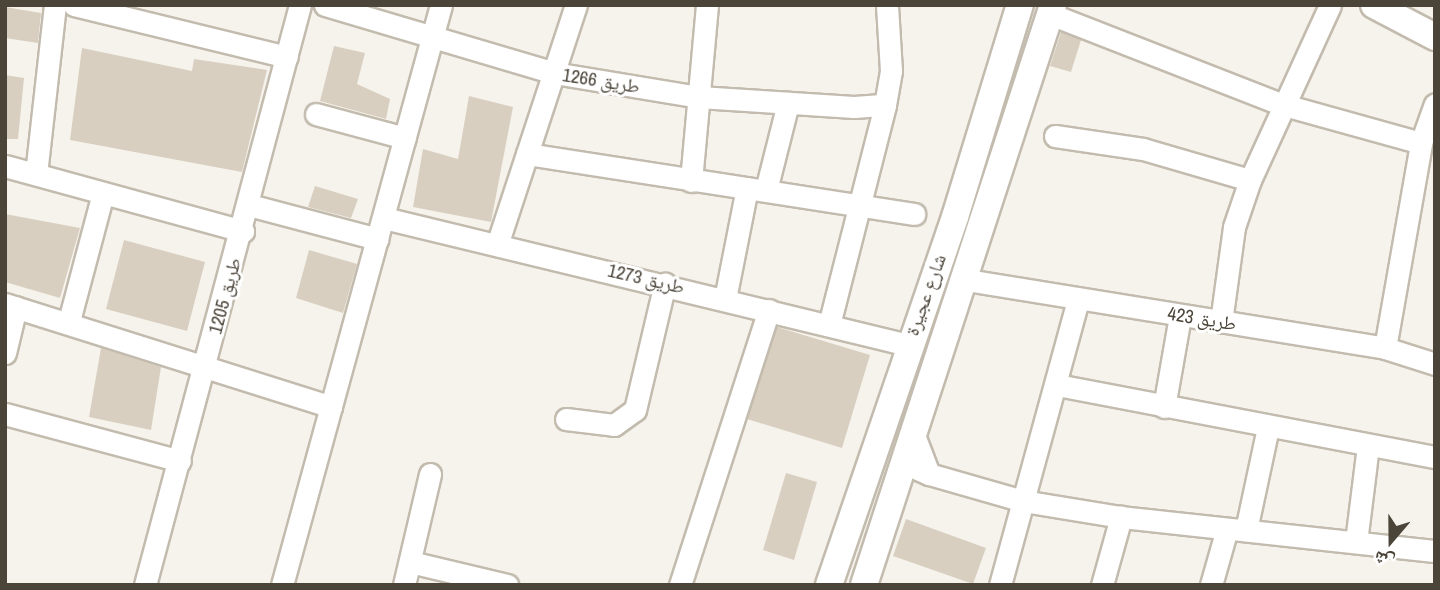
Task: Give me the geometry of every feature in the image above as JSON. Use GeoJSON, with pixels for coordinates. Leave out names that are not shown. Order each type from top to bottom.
{"type":"FeatureCollection","features":[{"type":"Feature","properties":{"kind":"street"},"geometry":{"type":"LineString","coordinates":[[36,174],[55,5]]}},
{"type":"Feature","properties":{"kind":"street"},"geometry":{"type":"LineString","coordinates":[[74,5],[287,57]]}},
{"type":"Feature","properties":{"kind":"street","name":"طريق 1205"},"geometry":{"type":"LineString","coordinates":[[145,585],[243,230],[300,5]]}},
{"type":"Feature","properties":{"kind":"street","name":"طريق 1266"},"geometry":{"type":"LineString","coordinates":[[325,5],[554,73],[699,97],[788,103],[885,105]]}},
{"type":"Feature","properties":{"kind":"street"},"geometry":{"type":"LineString","coordinates":[[282,585],[441,5]]}},
{"type":"Feature","properties":{"kind":"street"},"geometry":{"type":"LineString","coordinates":[[497,245],[576,5]]}},
{"type":"Feature","properties":{"kind":"street"},"geometry":{"type":"LineString","coordinates":[[691,181],[707,5]]}},
{"type":"Feature","properties":{"kind":"street","name":"شارع عجيرة"},"geometry":{"type":"LineString","coordinates":[[829,585],[908,345],[955,217],[1020,5]]}},
{"type":"Feature","properties":{"kind":"street"},"geometry":{"type":"LineString","coordinates":[[1221,322],[1234,227],[1250,180],[1330,5]]}},
{"type":"Feature","properties":{"kind":"street"},"geometry":{"type":"LineString","coordinates":[[1374,5],[1435,37]]}},
{"type":"Feature","properties":{"kind":"street"},"geometry":{"type":"LineString","coordinates":[[829,325],[885,105],[891,71],[882,6]]}},
{"type":"Feature","properties":{"kind":"street"},"geometry":{"type":"LineString","coordinates":[[1052,10],[1284,105],[1421,142]]}},
{"type":"Feature","properties":{"kind":"street","name":"شارع عجيرة"},"geometry":{"type":"LineString","coordinates":[[864,585],[967,280],[1052,10]]}},
{"type":"Feature","properties":{"kind":"street"},"geometry":{"type":"LineString","coordinates":[[725,299],[757,189],[788,103]]}},
{"type":"Feature","properties":{"kind":"street"},"geometry":{"type":"LineString","coordinates":[[1385,348],[1425,179],[1421,142],[1435,104]]}},
{"type":"Feature","properties":{"kind":"street"},"geometry":{"type":"LineString","coordinates":[[316,114],[405,138]]}},
{"type":"Feature","properties":{"kind":"street"},"geometry":{"type":"LineString","coordinates":[[1055,136],[1143,149],[1250,180]]}},
{"type":"Feature","properties":{"kind":"street"},"geometry":{"type":"LineString","coordinates":[[527,154],[914,214]]}},
{"type":"Feature","properties":{"kind":"street"},"geometry":{"type":"LineString","coordinates":[[5,166],[243,230]]}},
{"type":"Feature","properties":{"kind":"street"},"geometry":{"type":"LineString","coordinates":[[69,321],[103,193]]}},
{"type":"Feature","properties":{"kind":"street"},"geometry":{"type":"LineString","coordinates":[[249,205],[378,239]]}},
{"type":"Feature","properties":{"kind":"street","name":"طريق 1273"},"geometry":{"type":"LineString","coordinates":[[384,218],[908,345]]}},
{"type":"Feature","properties":{"kind":"street","name":"طريق 423"},"geometry":{"type":"LineString","coordinates":[[967,280],[1385,348],[1435,364]]}},
{"type":"Feature","properties":{"kind":"street"},"geometry":{"type":"LineString","coordinates":[[566,419],[614,425],[635,410],[665,284]]}},
{"type":"Feature","properties":{"kind":"street"},"geometry":{"type":"LineString","coordinates":[[1000,585],[1057,385],[1078,300]]}},
{"type":"Feature","properties":{"kind":"street"},"geometry":{"type":"LineString","coordinates":[[5,353],[11,305],[69,321],[205,370],[331,407]]}},
{"type":"Feature","properties":{"kind":"street"},"geometry":{"type":"LineString","coordinates":[[680,585],[769,310]]}},
{"type":"Feature","properties":{"kind":"street"},"geometry":{"type":"LineString","coordinates":[[1164,407],[1180,316]]}},
{"type":"Feature","properties":{"kind":"street"},"geometry":{"type":"LineString","coordinates":[[1057,385],[1435,457]]}},
{"type":"Feature","properties":{"kind":"street"},"geometry":{"type":"LineString","coordinates":[[5,414],[180,461]]}},
{"type":"Feature","properties":{"kind":"street"},"geometry":{"type":"LineString","coordinates":[[1211,585],[1236,530],[1268,427]]}},
{"type":"Feature","properties":{"kind":"street"},"geometry":{"type":"LineString","coordinates":[[914,435],[929,474]]}},
{"type":"Feature","properties":{"kind":"street"},"geometry":{"type":"LineString","coordinates":[[1356,542],[1368,446]]}},
{"type":"Feature","properties":{"kind":"street"},"geometry":{"type":"LineString","coordinates":[[905,465],[1023,501],[1121,517],[1435,551]]}},
{"type":"Feature","properties":{"kind":"street"},"geometry":{"type":"LineString","coordinates":[[404,585],[430,474]]}},
{"type":"Feature","properties":{"kind":"street"},"geometry":{"type":"LineString","coordinates":[[1102,585],[1121,517]]}},
{"type":"Feature","properties":{"kind":"street"},"geometry":{"type":"LineString","coordinates":[[410,562],[507,585]]}},
{"type":"Feature","properties":{"kind":"building"},"geometry":{"type":"Polygon","coordinates":[[[5,7],[41,13],[38,43],[5,38],[5,7]]]}},
{"type":"Feature","properties":{"kind":"building"},"geometry":{"type":"Polygon","coordinates":[[[1061,32],[1081,40],[1071,72],[1050,66],[1061,32]]]}},
{"type":"Feature","properties":{"kind":"building"},"geometry":{"type":"Polygon","coordinates":[[[334,46],[365,53],[357,84],[390,99],[386,119],[320,101],[334,46]]]}},
{"type":"Feature","properties":{"kind":"building"},"geometry":{"type":"Polygon","coordinates":[[[82,48],[192,71],[194,59],[267,70],[242,172],[70,140],[82,48]]]}},
{"type":"Feature","properties":{"kind":"building"},"geometry":{"type":"Polygon","coordinates":[[[5,75],[24,78],[18,139],[5,139],[5,75]]]}},
{"type":"Feature","properties":{"kind":"building"},"geometry":{"type":"Polygon","coordinates":[[[469,96],[513,107],[491,222],[413,207],[423,149],[458,159],[469,96]]]}},
{"type":"Feature","properties":{"kind":"building"},"geometry":{"type":"Polygon","coordinates":[[[315,186],[358,199],[351,218],[308,207],[315,186]]]}},
{"type":"Feature","properties":{"kind":"building"},"geometry":{"type":"Polygon","coordinates":[[[5,214],[80,228],[60,298],[5,282],[5,214]]]}},
{"type":"Feature","properties":{"kind":"building"},"geometry":{"type":"Polygon","coordinates":[[[124,240],[205,262],[187,331],[106,309],[124,240]]]}},
{"type":"Feature","properties":{"kind":"building"},"geometry":{"type":"Polygon","coordinates":[[[309,250],[357,264],[343,313],[296,298],[309,250]]]}},
{"type":"Feature","properties":{"kind":"building"},"geometry":{"type":"Polygon","coordinates":[[[777,327],[870,355],[842,448],[747,419],[777,327]]]}},
{"type":"Feature","properties":{"kind":"building"},"geometry":{"type":"Polygon","coordinates":[[[101,348],[161,367],[151,430],[89,417],[101,348]]]}},
{"type":"Feature","properties":{"kind":"building"},"geometry":{"type":"Polygon","coordinates":[[[786,473],[817,482],[794,560],[763,550],[786,473]]]}},
{"type":"Feature","properties":{"kind":"building"},"geometry":{"type":"Polygon","coordinates":[[[906,519],[986,548],[973,584],[893,556],[906,519]]]}}]}
